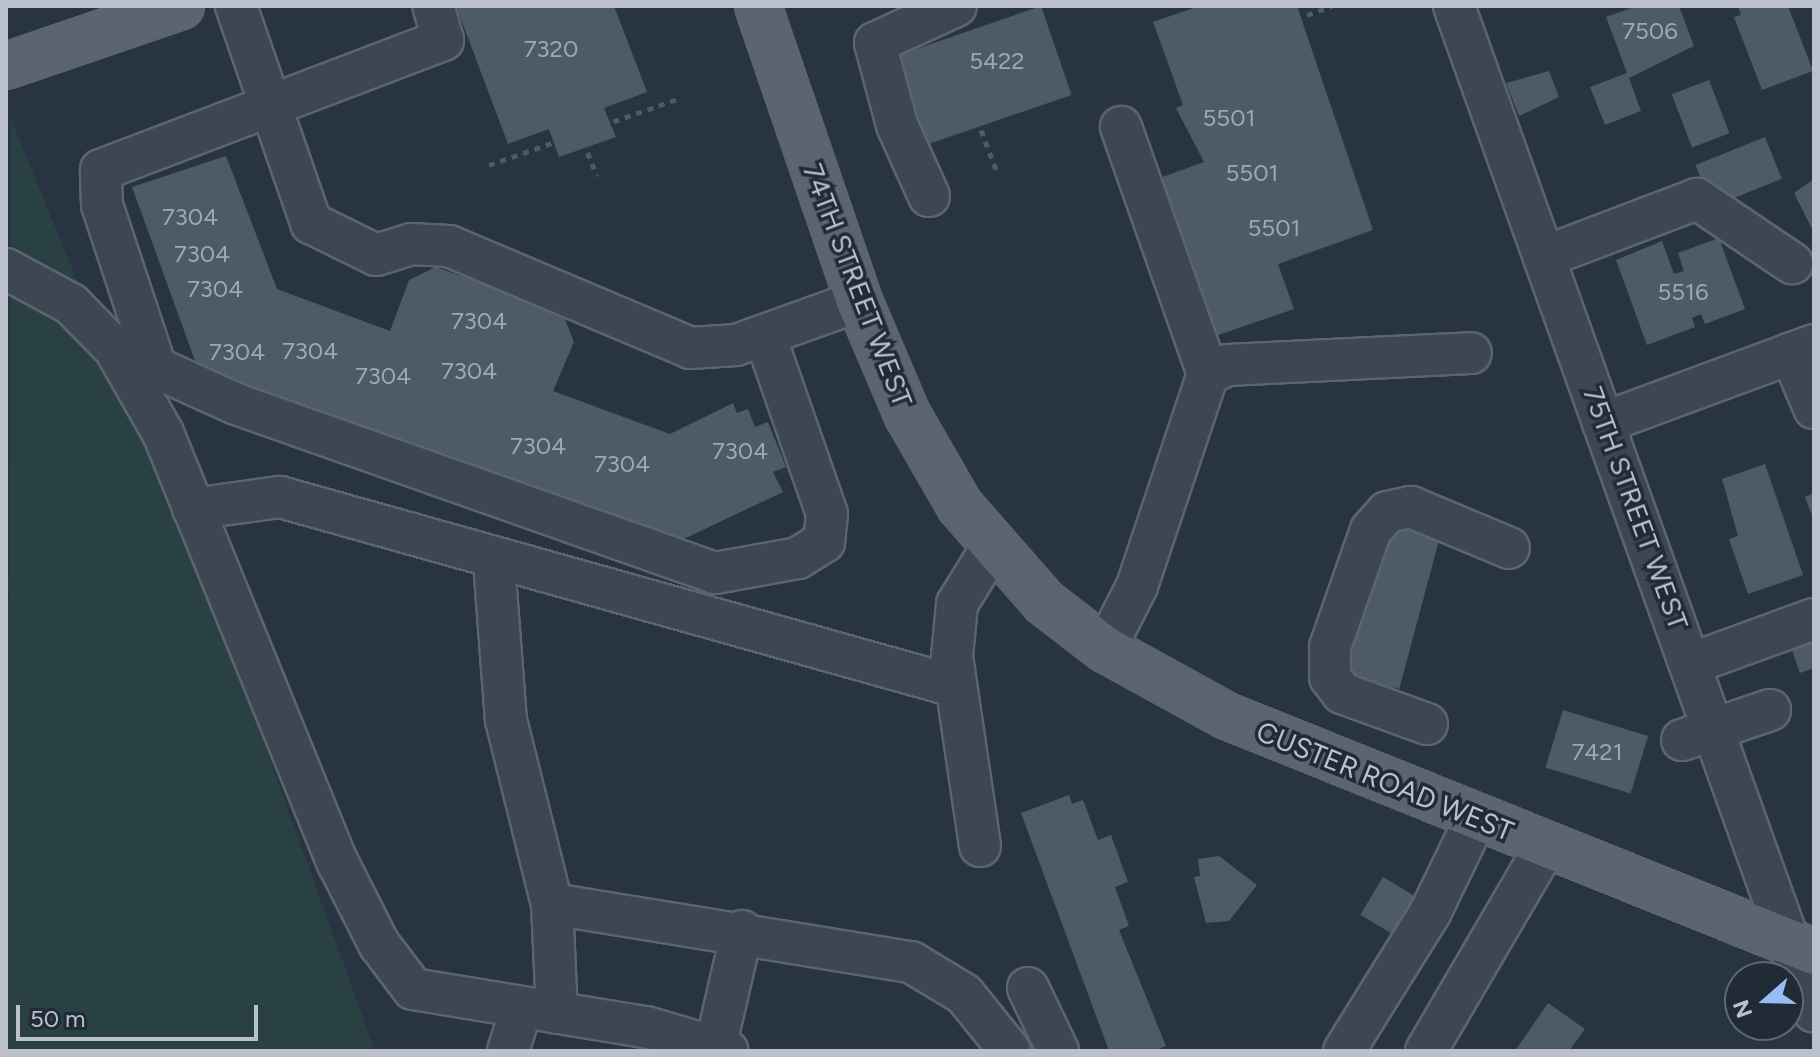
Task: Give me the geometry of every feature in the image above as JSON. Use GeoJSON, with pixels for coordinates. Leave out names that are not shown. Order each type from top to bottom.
{"type":"FeatureCollection","features":[{"type":"Feature","properties":{"kind":"main road"},"geometry":{"type":"LineString","coordinates":[[6,66],[181,6]]}},
{"type":"Feature","properties":{"kind":"main road","name":"74TH STREET WEST"},"geometry":{"type":"LineString","coordinates":[[761,7],[859,301],[930,460],[992,547]]}},
{"type":"Feature","properties":{"kind":"main road","name":"CUSTER ROAD WEST"},"geometry":{"type":"LineString","coordinates":[[992,547],[1105,649],[1180,694],[1475,820],[1800,945]]}},
{"type":"Feature","properties":{"kind":"street"},"geometry":{"type":"LineString","coordinates":[[236,6],[311,223],[376,255],[411,244],[449,246],[690,348],[765,336],[859,301]]}},
{"type":"Feature","properties":{"kind":"street"},"geometry":{"type":"LineString","coordinates":[[156,368],[102,205],[101,170],[443,40],[433,6]]}},
{"type":"Feature","properties":{"kind":"street"},"geometry":{"type":"LineString","coordinates":[[929,196],[897,125],[875,43],[956,6]]}},
{"type":"Feature","properties":{"kind":"street","name":"75TH STREET WEST"},"geometry":{"type":"LineString","coordinates":[[1454,6],[1603,423],[1693,663],[1699,736],[1800,945],[1814,1012]]}},
{"type":"Feature","properties":{"kind":"street"},"geometry":{"type":"LineString","coordinates":[[1105,649],[1137,586],[1208,374],[1121,127]]}},
{"type":"Feature","properties":{"kind":"street"},"geometry":{"type":"LineString","coordinates":[[1544,257],[1697,199],[1792,263]]}},
{"type":"Feature","properties":{"kind":"street"},"geometry":{"type":"LineString","coordinates":[[6,269],[71,304],[115,349],[163,433],[338,863],[379,944],[413,989],[540,1010],[722,1048],[742,931]]}},
{"type":"Feature","properties":{"kind":"street"},"geometry":{"type":"LineString","coordinates":[[115,349],[236,404],[715,573],[798,558],[824,542],[827,514],[765,336]]}},
{"type":"Feature","properties":{"kind":"street"},"geometry":{"type":"LineString","coordinates":[[1603,423],[1802,349],[1814,408]]}},
{"type":"Feature","properties":{"kind":"street"},"geometry":{"type":"LineString","coordinates":[[1208,374],[1227,365],[1471,353]]}},
{"type":"Feature","properties":{"kind":"street"},"geometry":{"type":"LineString","coordinates":[[193,509],[280,497],[494,562],[954,686]]}},
{"type":"Feature","properties":{"kind":"street"},"geometry":{"type":"LineString","coordinates":[[1427,724],[1342,693],[1330,677],[1330,647],[1371,530],[1379,516],[1411,507],[1509,548]]}},
{"type":"Feature","properties":{"kind":"street"},"geometry":{"type":"LineString","coordinates":[[980,846],[954,686],[957,604],[992,547]]}},
{"type":"Feature","properties":{"kind":"street"},"geometry":{"type":"LineString","coordinates":[[494,562],[506,720],[552,904],[540,1010],[508,1051]]}},
{"type":"Feature","properties":{"kind":"street"},"geometry":{"type":"LineString","coordinates":[[1693,663],[1814,619]]}},
{"type":"Feature","properties":{"kind":"street"},"geometry":{"type":"LineString","coordinates":[[1699,736],[1770,710]]}},
{"type":"Feature","properties":{"kind":"street"},"geometry":{"type":"LineString","coordinates":[[1344,1051],[1430,913],[1475,820]]}},
{"type":"Feature","properties":{"kind":"street"},"geometry":{"type":"LineString","coordinates":[[1426,1051],[1546,846]]}},
{"type":"Feature","properties":{"kind":"street"},"geometry":{"type":"LineString","coordinates":[[552,904],[742,931],[911,962],[964,994],[1010,1051]]}},
{"type":"Feature","properties":{"kind":"street"},"geometry":{"type":"LineString","coordinates":[[1028,988],[1058,1051]]}},
{"type":"Feature","properties":{"kind":"path"},"geometry":{"type":"LineString","coordinates":[[1307,15],[1332,6]]}},
{"type":"Feature","properties":{"kind":"path"},"geometry":{"type":"LineString","coordinates":[[489,165],[680,98]]}},
{"type":"Feature","properties":{"kind":"path"},"geometry":{"type":"LineString","coordinates":[[574,119],[597,176]]}},
{"type":"Feature","properties":{"kind":"path"},"geometry":{"type":"LineString","coordinates":[[981,130],[997,172]]}},
{"type":"Feature","properties":{"kind":"green space"},"geometry":{"type":"Polygon","coordinates":[[[11,119],[247,696],[375,1051],[6,1051],[11,119]]]}},
{"type":"Feature","properties":{"kind":"building"},"geometry":{"type":"Polygon","coordinates":[[[456,6],[614,6],[647,92],[604,108],[616,137],[559,157],[549,129],[508,144],[456,6]]]}},
{"type":"Feature","properties":{"kind":"building"},"geometry":{"type":"Polygon","coordinates":[[[1041,6],[1072,95],[922,146],[892,57],[1041,6]]]}},
{"type":"Feature","properties":{"kind":"building"},"geometry":{"type":"Polygon","coordinates":[[[1199,6],[1297,6],[1373,230],[1278,264],[1294,309],[1210,338],[1154,180],[1204,162],[1176,108],[1183,105],[1153,22],[1199,6]]]}},
{"type":"Feature","properties":{"kind":"building"},"geometry":{"type":"Polygon","coordinates":[[[1637,6],[1679,6],[1694,46],[1629,78],[1641,111],[1605,125],[1590,87],[1627,73],[1606,17],[1637,6]]]}},
{"type":"Feature","properties":{"kind":"building"},"geometry":{"type":"Polygon","coordinates":[[[1738,6],[1788,6],[1813,71],[1762,90],[1734,17],[1741,15],[1738,6]]]}},
{"type":"Feature","properties":{"kind":"building"},"geometry":{"type":"Polygon","coordinates":[[[1549,71],[1559,97],[1519,116],[1506,83],[1549,71]]]}},
{"type":"Feature","properties":{"kind":"building"},"geometry":{"type":"Polygon","coordinates":[[[1709,80],[1729,133],[1692,148],[1672,94],[1709,80]]]}},
{"type":"Feature","properties":{"kind":"building"},"geometry":{"type":"Polygon","coordinates":[[[1765,137],[1782,179],[1712,207],[1695,165],[1765,137]]]}},
{"type":"Feature","properties":{"kind":"building"},"geometry":{"type":"Polygon","coordinates":[[[226,156],[277,289],[390,331],[409,280],[436,267],[562,312],[574,342],[553,391],[670,434],[733,403],[737,413],[748,409],[755,427],[768,422],[786,467],[773,472],[783,492],[671,545],[198,369],[132,187],[226,156]]]}},
{"type":"Feature","properties":{"kind":"building"},"geometry":{"type":"Polygon","coordinates":[[[1814,179],[1814,233],[1794,193],[1814,179]]]}},
{"type":"Feature","properties":{"kind":"building"},"geometry":{"type":"Polygon","coordinates":[[[1719,238],[1745,309],[1705,324],[1701,314],[1692,318],[1695,327],[1647,345],[1616,260],[1662,241],[1674,274],[1684,271],[1678,253],[1719,238]]]}},
{"type":"Feature","properties":{"kind":"building"},"geometry":{"type":"Polygon","coordinates":[[[1765,464],[1803,575],[1748,594],[1729,539],[1738,536],[1722,479],[1765,464]]]}},
{"type":"Feature","properties":{"kind":"building"},"geometry":{"type":"Polygon","coordinates":[[[1814,493],[1814,521],[1805,497],[1814,493]]]}},
{"type":"Feature","properties":{"kind":"building"},"geometry":{"type":"Polygon","coordinates":[[[1384,514],[1442,530],[1399,689],[1341,673],[1384,514]]]}},
{"type":"Feature","properties":{"kind":"building"},"geometry":{"type":"Polygon","coordinates":[[[1814,642],[1814,668],[1800,673],[1792,650],[1814,642]]]}},
{"type":"Feature","properties":{"kind":"building"},"geometry":{"type":"Polygon","coordinates":[[[1563,710],[1648,736],[1631,793],[1545,767],[1563,710]]]}},
{"type":"Feature","properties":{"kind":"building"},"geometry":{"type":"Polygon","coordinates":[[[1069,795],[1072,804],[1083,800],[1098,840],[1111,835],[1128,882],[1115,887],[1129,926],[1119,930],[1166,1046],[1155,1051],[1109,1051],[1021,813],[1069,795]]]}},
{"type":"Feature","properties":{"kind":"building"},"geometry":{"type":"Polygon","coordinates":[[[1219,856],[1257,885],[1229,921],[1206,923],[1194,877],[1200,876],[1198,859],[1219,856]]]}},
{"type":"Feature","properties":{"kind":"building"},"geometry":{"type":"Polygon","coordinates":[[[1383,877],[1423,901],[1401,939],[1360,915],[1383,877]]]}},
{"type":"Feature","properties":{"kind":"building"},"geometry":{"type":"Polygon","coordinates":[[[1548,1003],[1585,1029],[1569,1051],[1515,1051],[1548,1003]]]}}]}
